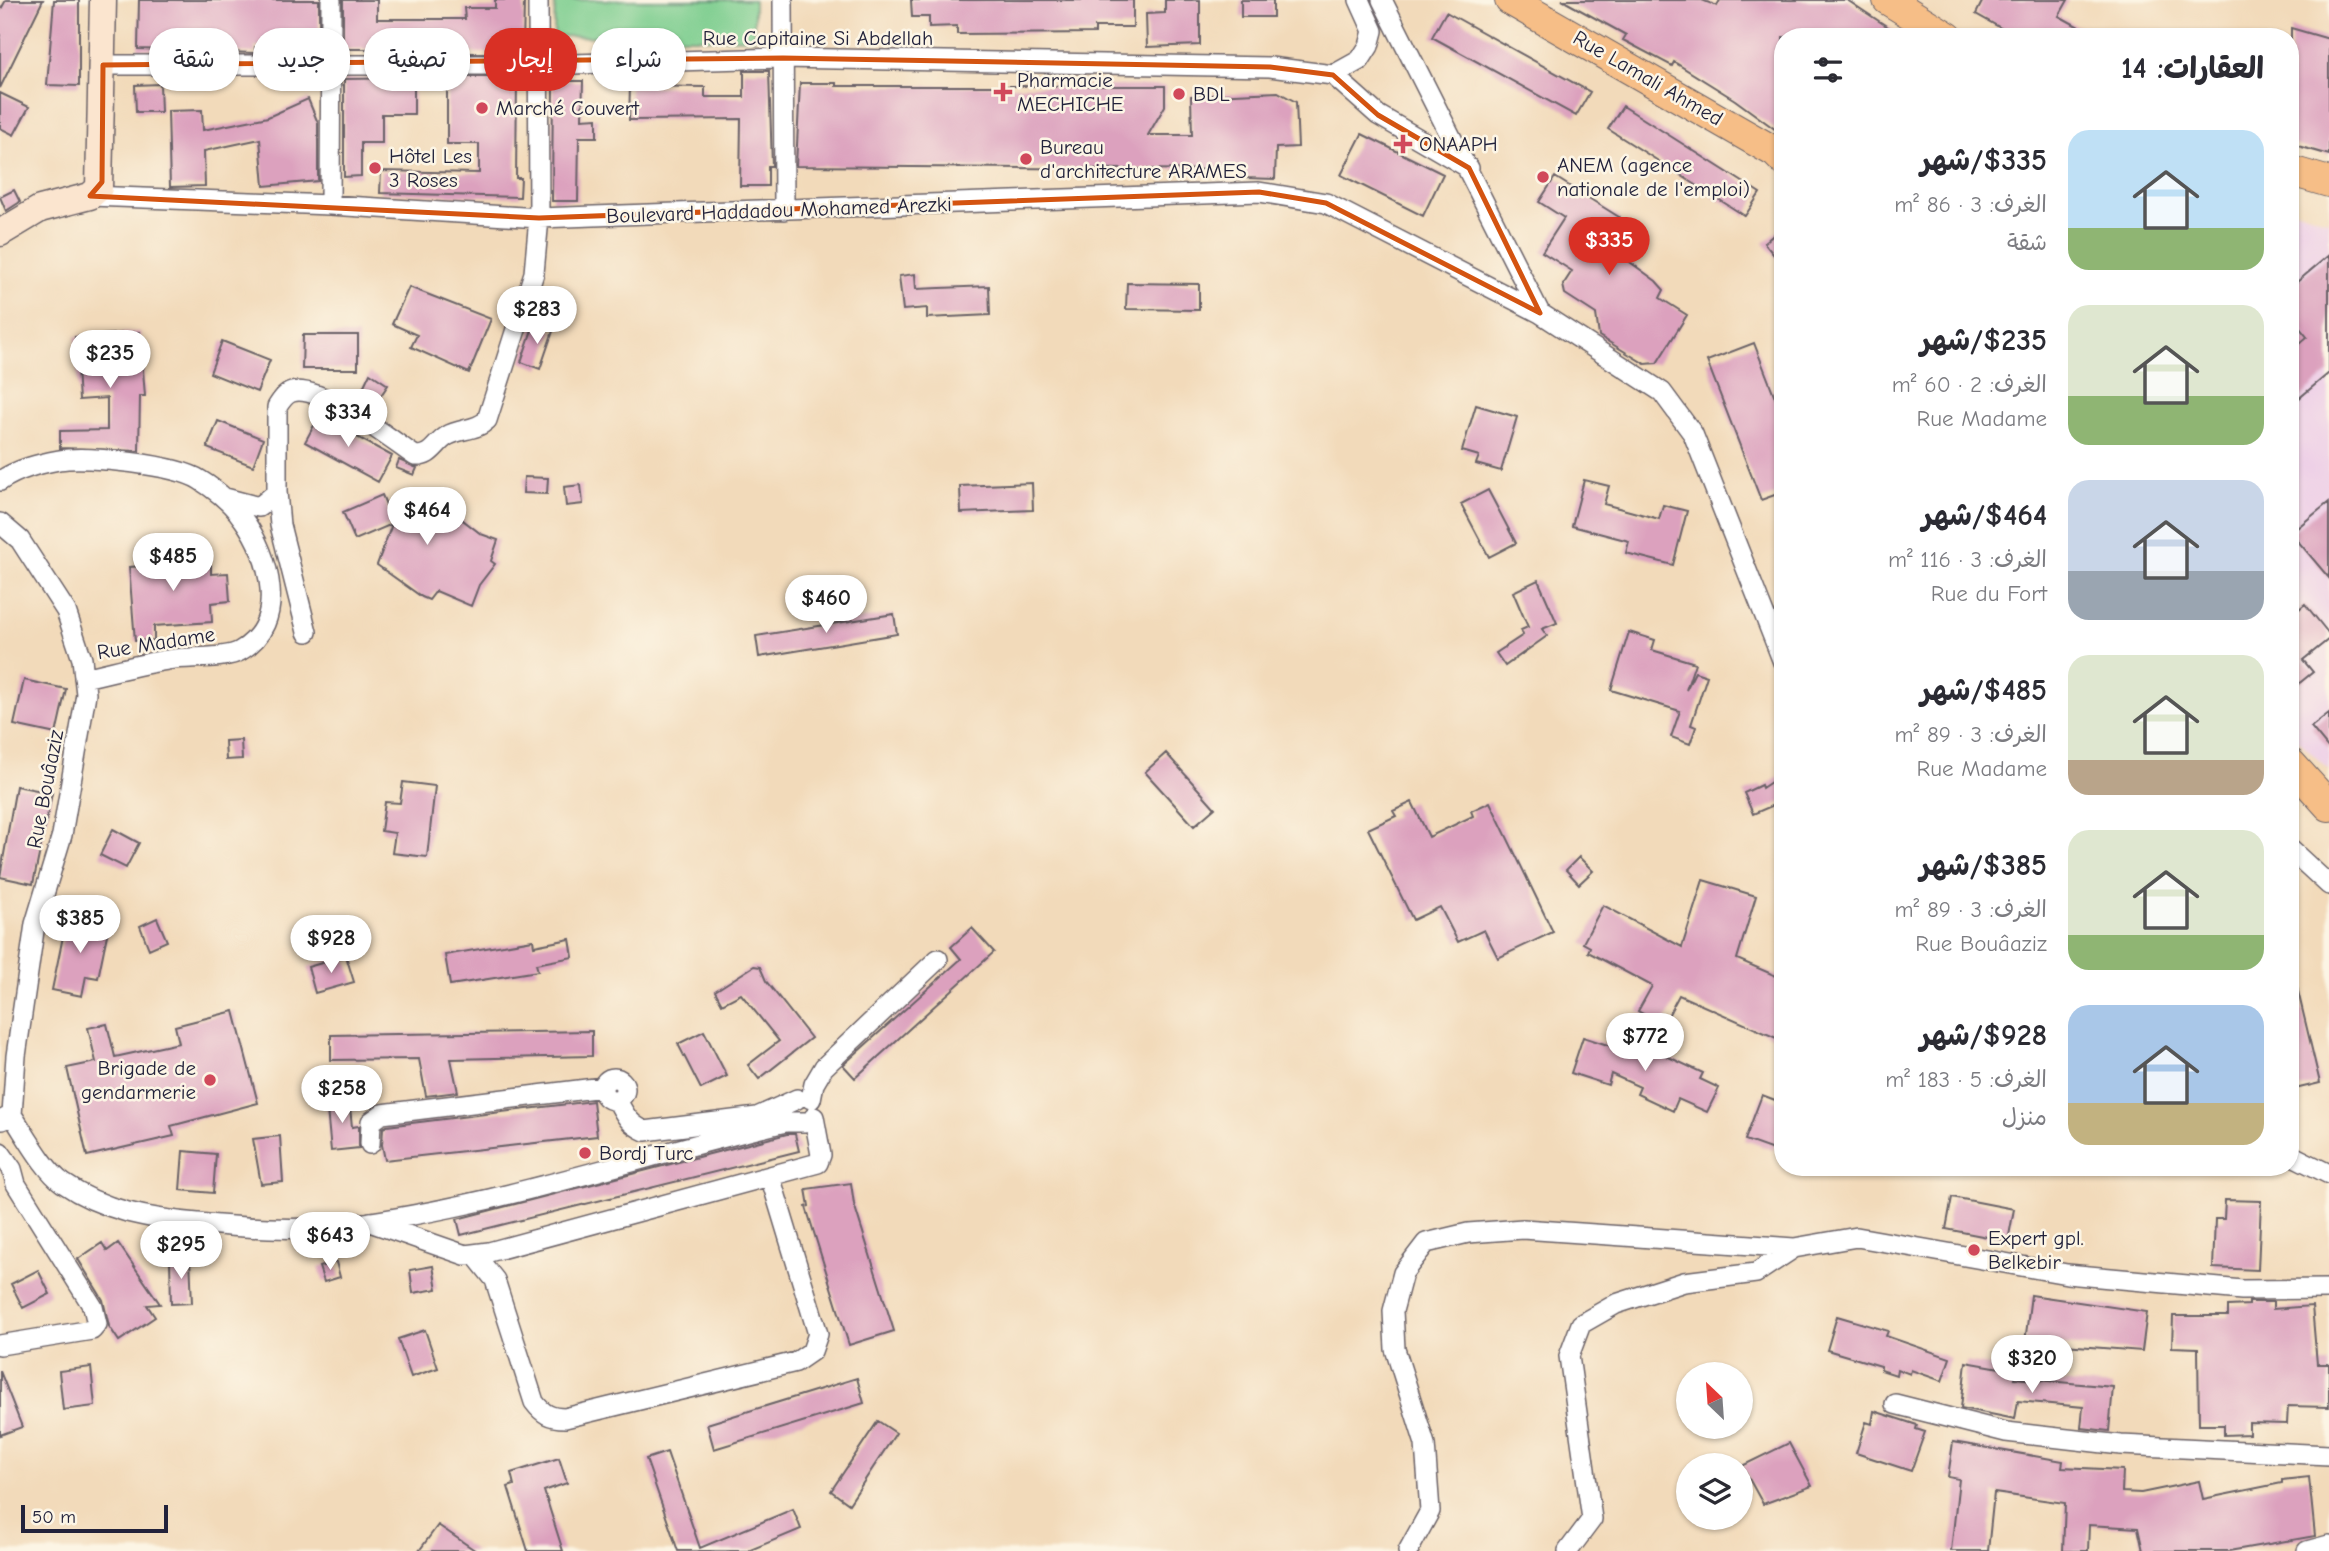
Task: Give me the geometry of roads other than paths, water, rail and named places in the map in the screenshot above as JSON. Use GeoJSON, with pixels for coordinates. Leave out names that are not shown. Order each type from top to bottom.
{"type":"FeatureCollection","features":[{"type":"Feature","properties":{"kind":"main road"},"geometry":{"type":"LineString","coordinates":[[90,196],[102,182],[103,0]]}},
{"type":"Feature","properties":{"kind":"main road","name":"Rue Lamali Ahmed"},"geometry":{"type":"LineString","coordinates":[[1510,0],[1774,151]]}},
{"type":"Feature","properties":{"kind":"main road"},"geometry":{"type":"LineString","coordinates":[[1888,0],[1933,28]]}},
{"type":"Feature","properties":{"kind":"main road"},"geometry":{"type":"LineString","coordinates":[[2299,173],[2329,182]]}},
{"type":"Feature","properties":{"kind":"main road","name":"Boulevard Haddadou Mohamed Arezki"},"geometry":{"type":"LineString","coordinates":[[0,233],[40,209],[90,196]]}},
{"type":"Feature","properties":{"kind":"main road"},"geometry":{"type":"LineString","coordinates":[[2299,773],[2329,806]]}},
{"type":"Feature","properties":{"kind":"street"},"geometry":{"type":"LineString","coordinates":[[331,0],[331,28]]}},
{"type":"Feature","properties":{"kind":"street"},"geometry":{"type":"LineString","coordinates":[[538,0],[538,28]]}},
{"type":"Feature","properties":{"kind":"street"},"geometry":{"type":"LineString","coordinates":[[783,0],[784,210]]}},
{"type":"Feature","properties":{"kind":"street"},"geometry":{"type":"LineString","coordinates":[[1359,0],[1373,31],[1370,46],[1360,60],[1352,80],[1359,100]]}},
{"type":"Feature","properties":{"kind":"street"},"geometry":{"type":"LineString","coordinates":[[1382,0],[1540,313]]}},
{"type":"Feature","properties":{"kind":"street","name":"Rue Capitaine Si Abdellah"},"geometry":{"type":"LineString","coordinates":[[577,64],[783,58],[1270,67],[1332,75]]}},
{"type":"Feature","properties":{"kind":"street"},"geometry":{"type":"LineString","coordinates":[[1360,60],[1332,75],[1378,115],[1469,168]]}},
{"type":"Feature","properties":{"kind":"street","name":"Rue Capitaine Si Abdellah"},"geometry":{"type":"LineString","coordinates":[[103,65],[253,65]]}},
{"type":"Feature","properties":{"kind":"street","name":"Rue Capitaine Si Abdellah"},"geometry":{"type":"LineString","coordinates":[[350,65],[484,65]]}},
{"type":"Feature","properties":{"kind":"street"},"geometry":{"type":"LineString","coordinates":[[330,205],[331,91]]}},
{"type":"Feature","properties":{"kind":"street"},"geometry":{"type":"LineString","coordinates":[[307,632],[281,524],[277,407],[284,397],[293,392],[321,396],[415,456],[430,453],[446,436],[481,426],[488,420],[534,273],[539,218],[537,91]]}},
{"type":"Feature","properties":{"kind":"street","name":"Boulevard Haddadou Mohamed Arezki"},"geometry":{"type":"LineString","coordinates":[[90,196],[330,205],[539,218],[1259,192],[1326,203],[1540,313],[1661,392],[1693,434],[1774,639]]}},
{"type":"Feature","properties":{"kind":"street","name":"Rue Madame"},"geometry":{"type":"LineString","coordinates":[[0,481],[27,467],[62,460],[120,462],[181,471],[225,498],[244,519],[267,571],[271,602],[260,635],[238,653],[167,660],[84,678]]}},
{"type":"Feature","properties":{"kind":"street"},"geometry":{"type":"LineString","coordinates":[[225,498],[259,507],[278,492]]}},
{"type":"Feature","properties":{"kind":"street","name":"Rue Bouâaziz"},"geometry":{"type":"LineString","coordinates":[[0,523],[20,540],[66,611],[82,659],[86,694],[62,835],[35,924],[6,1119]]}},
{"type":"Feature","properties":{"kind":"street"},"geometry":{"type":"LineString","coordinates":[[2299,857],[2329,885]]}},
{"type":"Feature","properties":{"kind":"street"},"geometry":{"type":"LineString","coordinates":[[368,1221],[465,1255],[475,1255],[818,1163],[821,1155],[807,1109],[818,1074],[938,959]]}},
{"type":"Feature","properties":{"kind":"street"},"geometry":{"type":"LineString","coordinates":[[370,1144],[371,1122],[382,1114],[610,1093],[634,1126],[645,1131],[807,1109]]}},
{"type":"Feature","properties":{"kind":"street"},"geometry":{"type":"LineString","coordinates":[[6,1119],[59,1181],[92,1201],[153,1219],[250,1228],[340,1226],[479,1199],[786,1122],[807,1109]]}},
{"type":"Feature","properties":{"kind":"street"},"geometry":{"type":"LineString","coordinates":[[0,1152],[12,1169],[16,1184],[93,1307],[97,1324],[92,1330],[0,1345]]}},
{"type":"Feature","properties":{"kind":"street"},"geometry":{"type":"LineString","coordinates":[[2299,1159],[2329,1174]]}},
{"type":"Feature","properties":{"kind":"street"},"geometry":{"type":"LineString","coordinates":[[475,1255],[495,1280],[534,1402],[542,1413],[554,1418],[565,1418],[796,1363],[812,1351],[818,1334],[770,1176]]}},
{"type":"Feature","properties":{"kind":"street"},"geometry":{"type":"LineString","coordinates":[[1408,1551],[1430,1511],[1425,1444],[1395,1349],[1393,1311],[1403,1272],[1426,1243],[1468,1233],[1523,1229],[1794,1248],[1857,1237],[2067,1274],[2242,1290],[2329,1289]]}},
{"type":"Feature","properties":{"kind":"street"},"geometry":{"type":"LineString","coordinates":[[1568,1551],[1592,1519],[1569,1356],[1581,1324],[1616,1304],[1684,1282],[1756,1273],[1794,1248]]}},
{"type":"Feature","properties":{"kind":"street"},"geometry":{"type":"LineString","coordinates":[[1895,1405],[2006,1432],[2121,1445],[2329,1455]]}},
{"type":"Feature","properties":{"kind":"street"},"geometry":{"type":"LineString","coordinates":[[2307,1551],[2329,1545]]}},
{"type":"Feature","properties":{"kind":"place","name":"Pharmacie MECHICHE"},"geometry":{"type":"Point","coordinates":[1003,92]}},
{"type":"Feature","properties":{"kind":"place","name":"BDL"},"geometry":{"type":"Point","coordinates":[1179,94]}},
{"type":"Feature","properties":{"kind":"place","name":"Marché Couvert"},"geometry":{"type":"Point","coordinates":[482,108]}},
{"type":"Feature","properties":{"kind":"place","name":"ONAAPH"},"geometry":{"type":"Point","coordinates":[1403,144]}},
{"type":"Feature","properties":{"kind":"place","name":"Bureau d'architecture ARAMES"},"geometry":{"type":"Point","coordinates":[1026,159]}},
{"type":"Feature","properties":{"kind":"place","name":"Hôtel Les 3 Roses"},"geometry":{"type":"Point","coordinates":[375,168]}},
{"type":"Feature","properties":{"kind":"place","name":"ANEM (agence nationale de l'emploi)"},"geometry":{"type":"Point","coordinates":[1543,177]}},
{"type":"Feature","properties":{"kind":"place","name":"Brigade de gendarmerie"},"geometry":{"type":"Point","coordinates":[210,1080]}},
{"type":"Feature","properties":{"kind":"place","name":"Bordj Turc"},"geometry":{"type":"Point","coordinates":[585,1153]}},
{"type":"Feature","properties":{"kind":"place","name":"Expert gpl. Belkebir"},"geometry":{"type":"Point","coordinates":[1974,1250]}}]}
